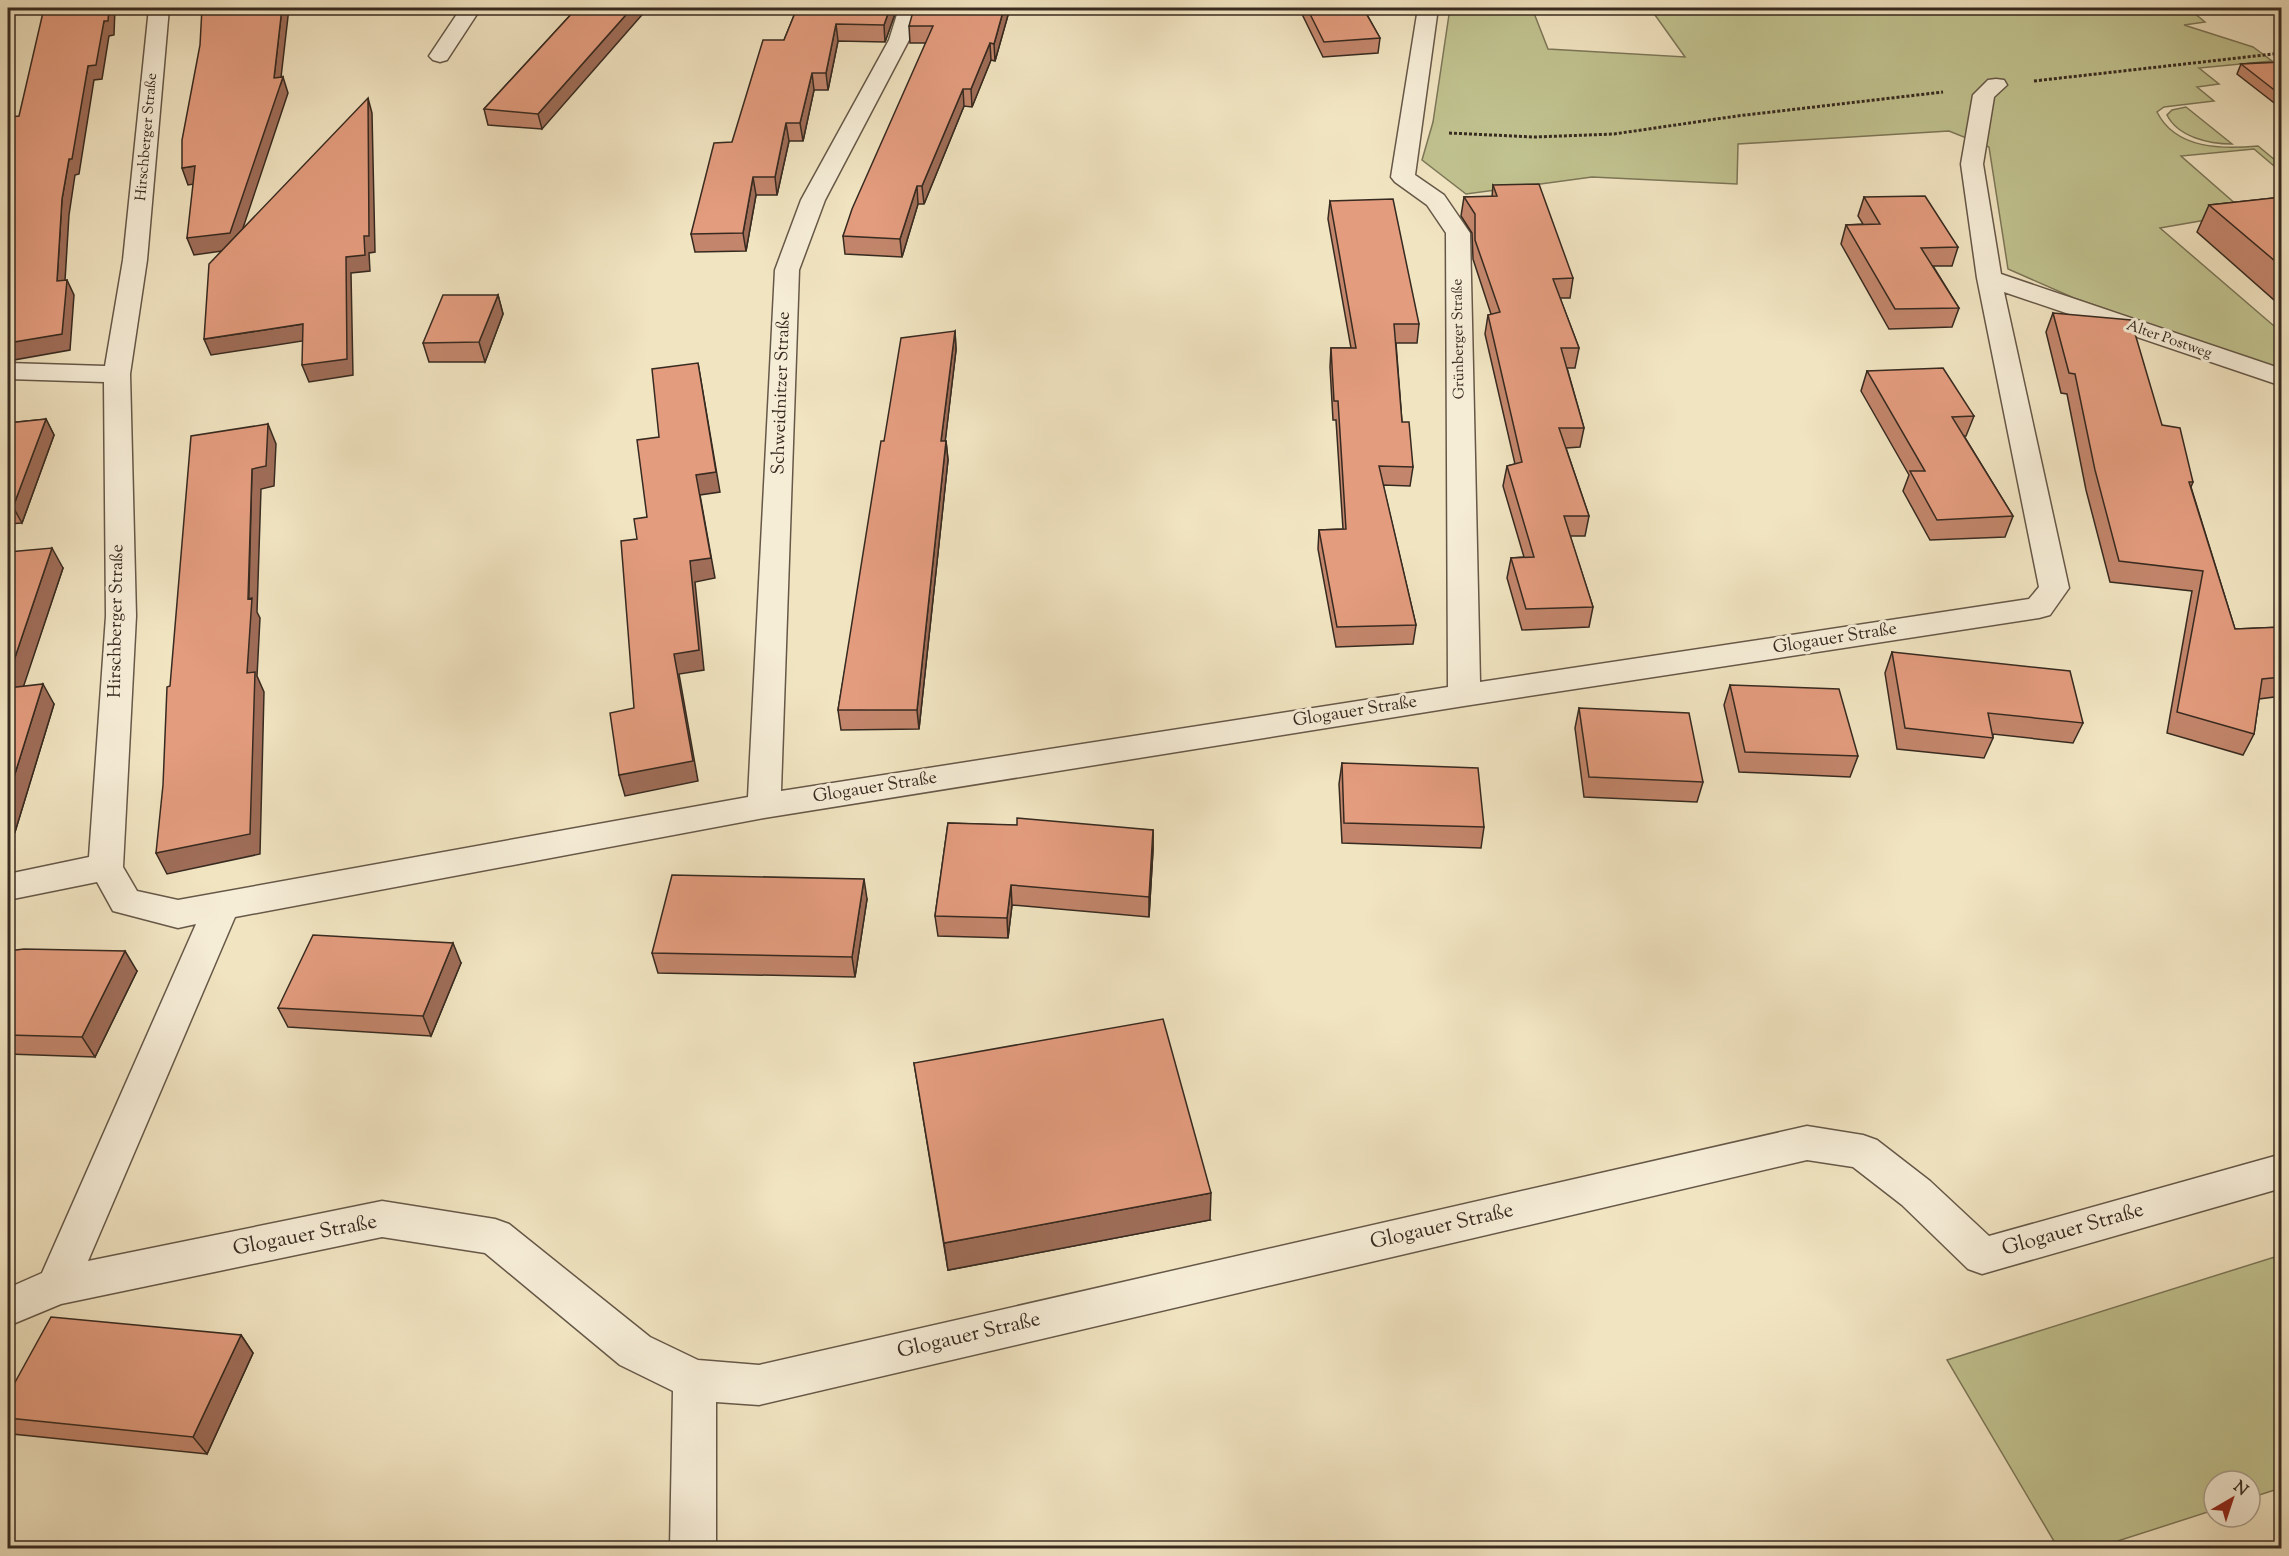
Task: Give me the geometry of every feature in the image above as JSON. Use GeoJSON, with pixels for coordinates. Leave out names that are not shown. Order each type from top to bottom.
{"type":"FeatureCollection","features":[{"type":"Feature","properties":{"kind":"street","name":"Hirschberger Straße"},"geometry":{"type":"LineString","coordinates":[[106,867],[121,616],[117,374],[135,260],[159,8]]}},
{"type":"Feature","properties":{"kind":"street"},"geometry":{"type":"LineString","coordinates":[[440,56],[471,8]]}},
{"type":"Feature","properties":{"kind":"street","name":"Schweidnitzer Straße"},"geometry":{"type":"LineString","coordinates":[[764,806],[787,270],[813,200],[899,40],[909,8]]}},
{"type":"Feature","properties":{"kind":"street","name":"Grünberger Straße"},"geometry":{"type":"LineString","coordinates":[[1428,8],[1403,177],[1436,200],[1458,233],[1464,695]]}},
{"type":"Feature","properties":{"kind":"street","name":"Glogauer Straße"},"geometry":{"type":"LineString","coordinates":[[106,867],[125,902],[178,914],[764,806],[1464,695],[2039,608],[2054,588],[1989,278],[1972,164],[1984,95],[1996,86]]}},
{"type":"Feature","properties":{"kind":"street","name":"Alter Postweg"},"geometry":{"type":"LineString","coordinates":[[1989,278],[2282,378]]}},
{"type":"Feature","properties":{"kind":"street"},"geometry":{"type":"LineString","coordinates":[[8,371],[117,374]]}},
{"type":"Feature","properties":{"kind":"street"},"geometry":{"type":"LineString","coordinates":[[8,887],[106,867]]}},
{"type":"Feature","properties":{"kind":"street"},"geometry":{"type":"LineString","coordinates":[[57,1286],[222,906]]}},
{"type":"Feature","properties":{"kind":"street","name":"Glogauer Straße"},"geometry":{"type":"LineString","coordinates":[[8,1307],[57,1286],[382,1219],[495,1237],[635,1351],[694,1380],[759,1385],[1807,1143],[1863,1152],[1916,1193],[1982,1256],[2282,1171]]}},
{"type":"Feature","properties":{"kind":"street"},"geometry":{"type":"LineString","coordinates":[[693,1548],[694,1380]]}},
{"type":"Feature","properties":{"kind":"path"},"geometry":{"type":"LineString","coordinates":[[1409,131],[1534,137],[1614,134],[1737,116],[2282,53]]}},
{"type":"Feature","properties":{"kind":"green space"},"geometry":{"type":"Polygon","coordinates":[[[1450,8],[1532,8],[1548,49],[1685,57],[1650,8],[2188,8],[2205,22],[2184,25],[2253,47],[2272,61],[2199,68],[2219,84],[2197,87],[2214,101],[2164,107],[2157,112],[2176,134],[2188,140],[2216,147],[2258,146],[2281,165],[2281,172],[2254,149],[2181,156],[2246,213],[2160,228],[2281,332],[2281,370],[2074,298],[2008,269],[1989,147],[1949,131],[1738,144],[1737,184],[1592,177],[1466,194],[1422,160],[1433,122],[1450,8]]]}},
{"type":"Feature","properties":{"kind":"green space"},"geometry":{"type":"Polygon","coordinates":[[[2186,107],[2232,144],[2204,141],[2179,129],[2167,115],[2172,110],[2186,107]]]}},
{"type":"Feature","properties":{"kind":"green space"},"geometry":{"type":"Polygon","coordinates":[[[2281,1255],[2281,1488],[2262,1494],[2262,1469],[2202,1469],[2202,1514],[2096,1548],[2058,1548],[1947,1360],[2281,1255]]]}},
{"type":"Feature","properties":{"kind":"building"},"geometry":{"type":"Polygon","coordinates":[[[44,8],[109,8],[108,21],[104,21],[96,65],[88,66],[72,159],[69,159],[62,199],[57,281],[67,280],[62,334],[8,343],[8,126],[10,117],[19,116],[44,8]]]}},
{"type":"Feature","properties":{"kind":"building"},"geometry":{"type":"Polygon","coordinates":[[[202,8],[282,8],[274,78],[283,77],[230,233],[187,238],[195,166],[182,168],[182,140],[200,45],[202,8]]]}},
{"type":"Feature","properties":{"kind":"building"},"geometry":{"type":"Polygon","coordinates":[[[576,8],[632,8],[538,114],[484,109],[575,10],[576,8]]]}},
{"type":"Feature","properties":{"kind":"building"},"geometry":{"type":"Polygon","coordinates":[[[797,8],[890,8],[884,25],[836,24],[826,73],[812,73],[800,123],[786,123],[775,177],[753,177],[743,233],[691,234],[714,143],[732,142],[763,40],[784,40],[797,8]]]}},
{"type":"Feature","properties":{"kind":"building"},"geometry":{"type":"Polygon","coordinates":[[[914,8],[1004,8],[994,44],[990,43],[971,89],[963,89],[922,186],[917,186],[900,239],[843,236],[852,209],[933,26],[909,26],[914,8]]]}},
{"type":"Feature","properties":{"kind":"building"},"geometry":{"type":"Polygon","coordinates":[[[1307,8],[1363,8],[1380,38],[1324,42],[1307,8]]]}},
{"type":"Feature","properties":{"kind":"building"},"geometry":{"type":"Polygon","coordinates":[[[2282,62],[2282,96],[2241,64],[2282,62]]]}},
{"type":"Feature","properties":{"kind":"building"},"geometry":{"type":"Polygon","coordinates":[[[368,98],[369,236],[364,236],[365,255],[346,257],[347,359],[302,365],[303,324],[204,339],[209,264],[368,98]]]}},
{"type":"Feature","properties":{"kind":"building"},"geometry":{"type":"Polygon","coordinates":[[[1539,184],[1573,278],[1553,279],[1579,348],[1561,348],[1584,428],[1559,428],[1589,516],[1564,516],[1593,607],[1526,609],[1511,558],[1534,557],[1507,466],[1522,462],[1488,315],[1500,312],[1475,240],[1475,214],[1464,197],[1497,196],[1493,185],[1539,184]]]}},
{"type":"Feature","properties":{"kind":"building"},"geometry":{"type":"Polygon","coordinates":[[[1925,196],[1958,247],[1921,248],[1959,308],[1895,309],[1846,225],[1880,224],[1864,197],[1925,196]]]}},
{"type":"Feature","properties":{"kind":"building"},"geometry":{"type":"Polygon","coordinates":[[[2282,197],[2282,267],[2209,205],[2282,197]]]}},
{"type":"Feature","properties":{"kind":"building"},"geometry":{"type":"Polygon","coordinates":[[[1393,199],[1419,324],[1394,324],[1402,422],[1409,422],[1413,467],[1379,466],[1416,625],[1337,627],[1319,530],[1346,529],[1338,401],[1334,401],[1331,348],[1356,348],[1330,201],[1393,199]]]}},
{"type":"Feature","properties":{"kind":"building"},"geometry":{"type":"Polygon","coordinates":[[[443,295],[498,295],[479,342],[423,343],[443,295]]]}},
{"type":"Feature","properties":{"kind":"building"},"geometry":{"type":"Polygon","coordinates":[[[2053,313],[2131,320],[2162,425],[2180,428],[2193,482],[2189,482],[2235,629],[2282,627],[2282,677],[2262,679],[2254,734],[2177,712],[2203,571],[2119,561],[2095,470],[2075,374],[2069,373],[2053,313]]]}},
{"type":"Feature","properties":{"kind":"building"},"geometry":{"type":"Polygon","coordinates":[[[955,331],[941,441],[946,441],[917,710],[838,710],[881,441],[884,441],[901,338],[955,331]]]}},
{"type":"Feature","properties":{"kind":"building"},"geometry":{"type":"Polygon","coordinates":[[[698,363],[716,472],[696,475],[711,558],[690,561],[699,650],[674,654],[693,761],[619,775],[610,713],[634,708],[621,541],[637,539],[634,519],[647,517],[637,440],[659,437],[652,369],[698,363]]]}},
{"type":"Feature","properties":{"kind":"building"},"geometry":{"type":"Polygon","coordinates":[[[1943,368],[1974,416],[1952,417],[2013,516],[1937,520],[1910,471],[1925,471],[1867,371],[1943,368]]]}},
{"type":"Feature","properties":{"kind":"building"},"geometry":{"type":"Polygon","coordinates":[[[46,419],[13,507],[8,507],[8,423],[46,419]]]}},
{"type":"Feature","properties":{"kind":"building"},"geometry":{"type":"Polygon","coordinates":[[[268,424],[266,466],[252,469],[248,599],[252,598],[247,673],[255,672],[250,834],[156,853],[163,785],[167,687],[170,686],[191,436],[268,424]]]}},
{"type":"Feature","properties":{"kind":"building"},"geometry":{"type":"Polygon","coordinates":[[[52,548],[8,678],[8,552],[52,548]]]}},
{"type":"Feature","properties":{"kind":"building"},"geometry":{"type":"Polygon","coordinates":[[[1892,652],[2070,671],[2083,723],[1988,713],[1993,738],[1905,728],[1892,652]]]}},
{"type":"Feature","properties":{"kind":"building"},"geometry":{"type":"Polygon","coordinates":[[[43,684],[8,796],[8,688],[43,684]]]}},
{"type":"Feature","properties":{"kind":"building"},"geometry":{"type":"Polygon","coordinates":[[[1730,685],[1839,689],[1858,756],[1745,752],[1730,685]]]}},
{"type":"Feature","properties":{"kind":"building"},"geometry":{"type":"Polygon","coordinates":[[[1579,708],[1689,713],[1703,782],[1589,777],[1579,708]]]}},
{"type":"Feature","properties":{"kind":"building"},"geometry":{"type":"Polygon","coordinates":[[[1342,763],[1478,768],[1484,827],[1344,823],[1342,763]]]}},
{"type":"Feature","properties":{"kind":"building"},"geometry":{"type":"Polygon","coordinates":[[[1017,818],[1153,830],[1149,897],[1011,885],[1007,918],[935,916],[948,823],[1017,825],[1017,818]]]}},
{"type":"Feature","properties":{"kind":"building"},"geometry":{"type":"Polygon","coordinates":[[[672,875],[864,879],[852,957],[652,953],[672,875]]]}},
{"type":"Feature","properties":{"kind":"building"},"geometry":{"type":"Polygon","coordinates":[[[313,935],[453,943],[423,1016],[278,1008],[313,935]]]}},
{"type":"Feature","properties":{"kind":"building"},"geometry":{"type":"Polygon","coordinates":[[[24,949],[125,951],[82,1037],[8,1035],[8,951],[24,949]]]}},
{"type":"Feature","properties":{"kind":"building"},"geometry":{"type":"Polygon","coordinates":[[[1163,1019],[1211,1193],[944,1243],[914,1063],[1163,1019]]]}},
{"type":"Feature","properties":{"kind":"building"},"geometry":{"type":"Polygon","coordinates":[[[51,1317],[241,1335],[193,1437],[8,1418],[8,1395],[51,1317]]]}}]}
